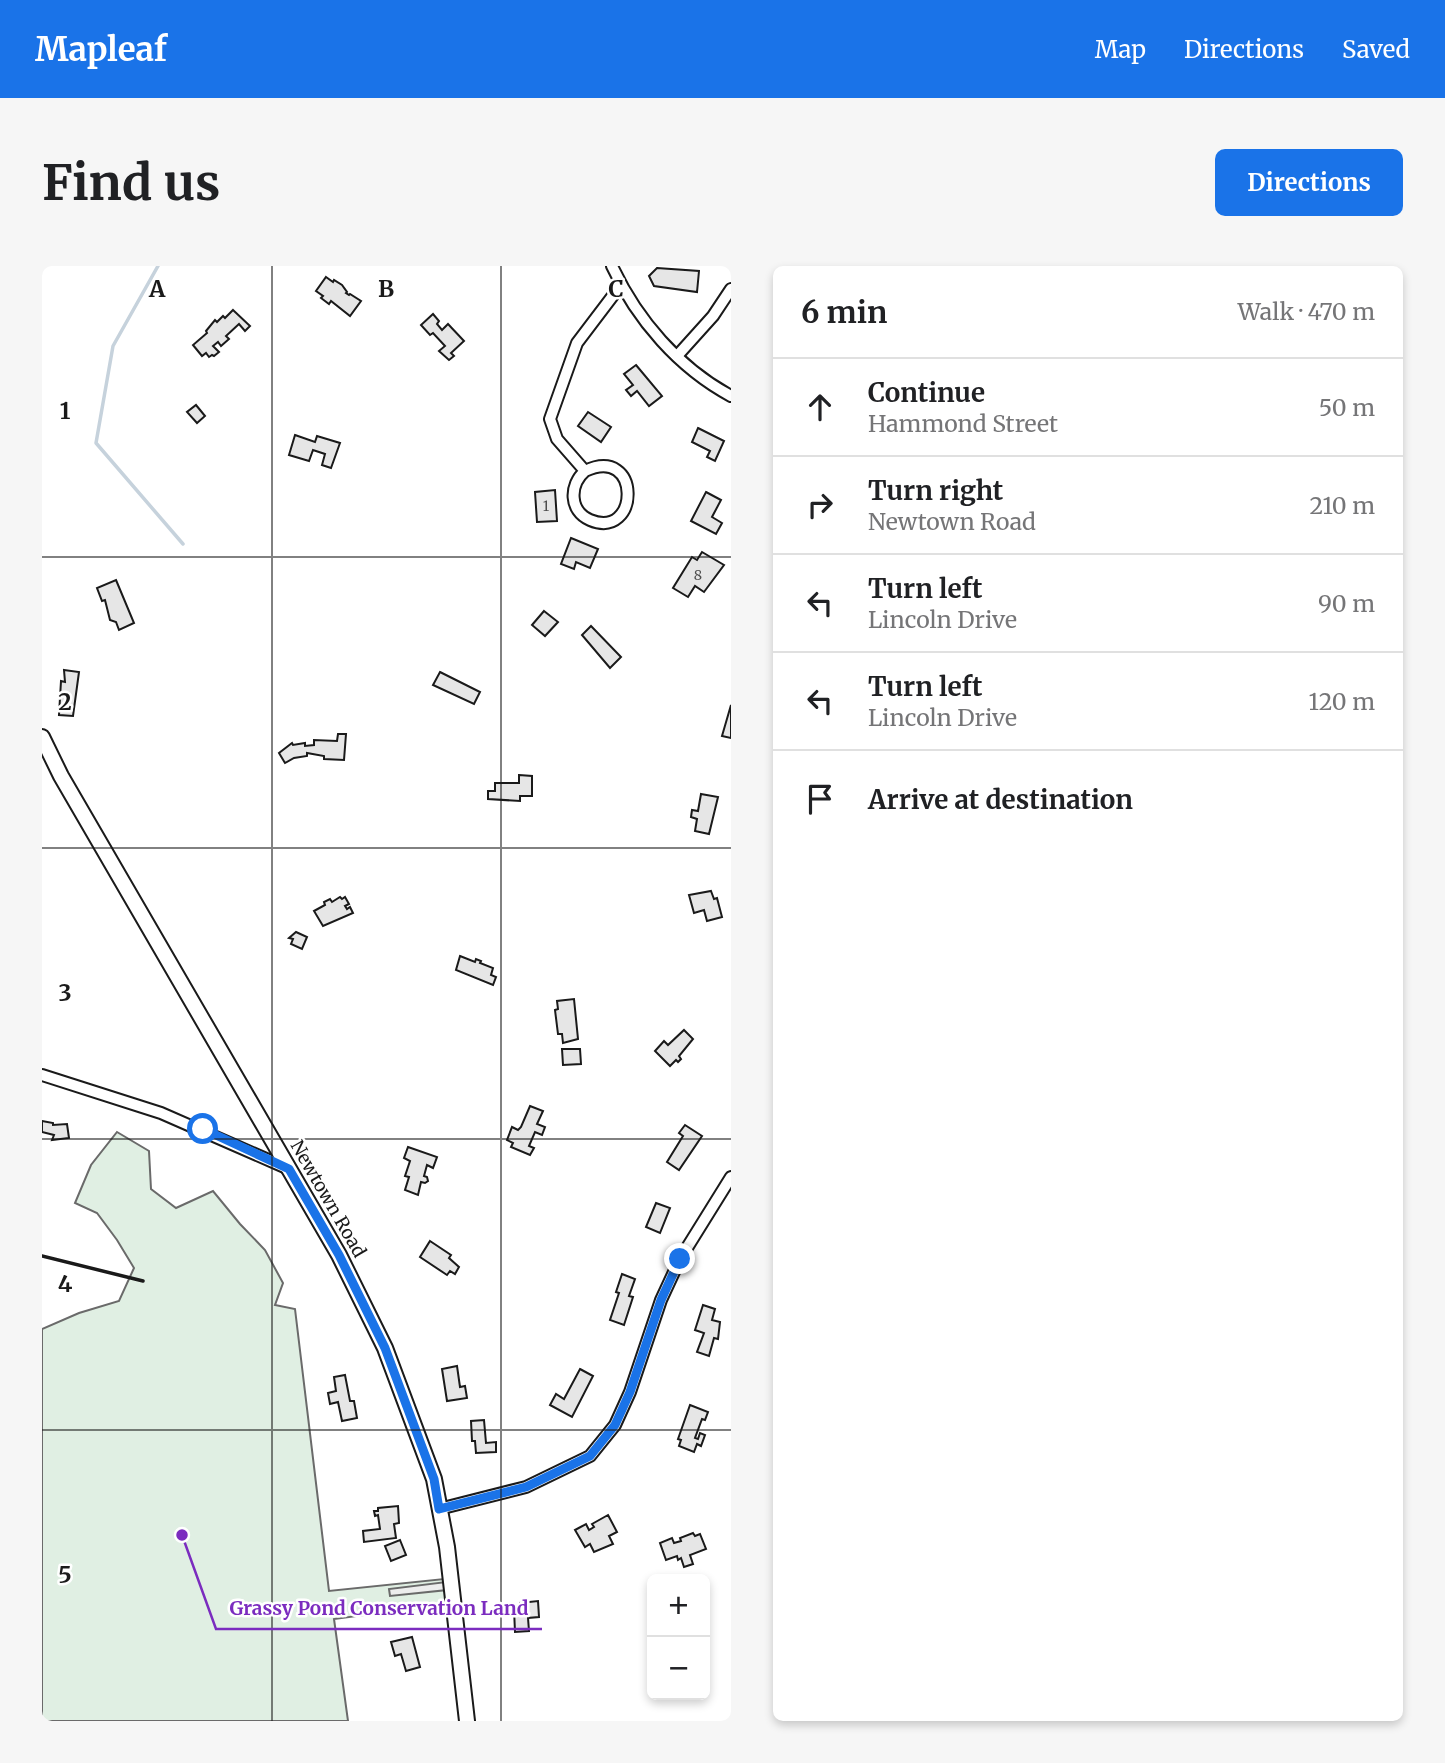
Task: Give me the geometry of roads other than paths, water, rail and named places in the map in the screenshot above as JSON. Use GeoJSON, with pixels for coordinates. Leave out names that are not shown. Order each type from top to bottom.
{"type":"FeatureCollection","features":[{"type":"Feature","properties":{"kind":"street"},"geometry":{"type":"LineString","coordinates":[[612,266],[643,319],[677,356],[710,384],[731,396]]}},
{"type":"Feature","properties":{"kind":"street"},"geometry":{"type":"LineString","coordinates":[[585,471],[557,439],[550,419],[578,343],[621,285]]}},
{"type":"Feature","properties":{"kind":"street"},"geometry":{"type":"LineString","coordinates":[[677,356],[713,316],[731,289]]}},
{"type":"Feature","properties":{"kind":"street"},"geometry":{"type":"LineString","coordinates":[[606,467],[620,473],[628,485],[629,500],[617,518],[596,522],[578,510],[573,489],[585,471],[606,467]]}},
{"type":"Feature","properties":{"kind":"street","name":"Newtown Road"},"geometry":{"type":"LineString","coordinates":[[42,737],[88,824],[339,1255],[385,1348],[434,1479],[449,1560],[467,1721]]}},
{"type":"Feature","properties":{"kind":"street"},"geometry":{"type":"LineString","coordinates":[[42,1075],[161,1113],[289,1169]]}},
{"type":"Feature","properties":{"kind":"street"},"geometry":{"type":"LineString","coordinates":[[439,1509],[526,1487],[590,1456],[615,1425],[630,1392],[661,1300],[680,1259],[731,1177]]}},
{"type":"Feature","properties":{"kind":"waterway"},"geometry":{"type":"LineString","coordinates":[[158,266],[113,346],[96,443],[183,544]]}},
{"type":"Feature","properties":{"kind":"place","name":"Grassy Pond Conservation Land"},"geometry":{"type":"Point","coordinates":[182,1535]}}]}
